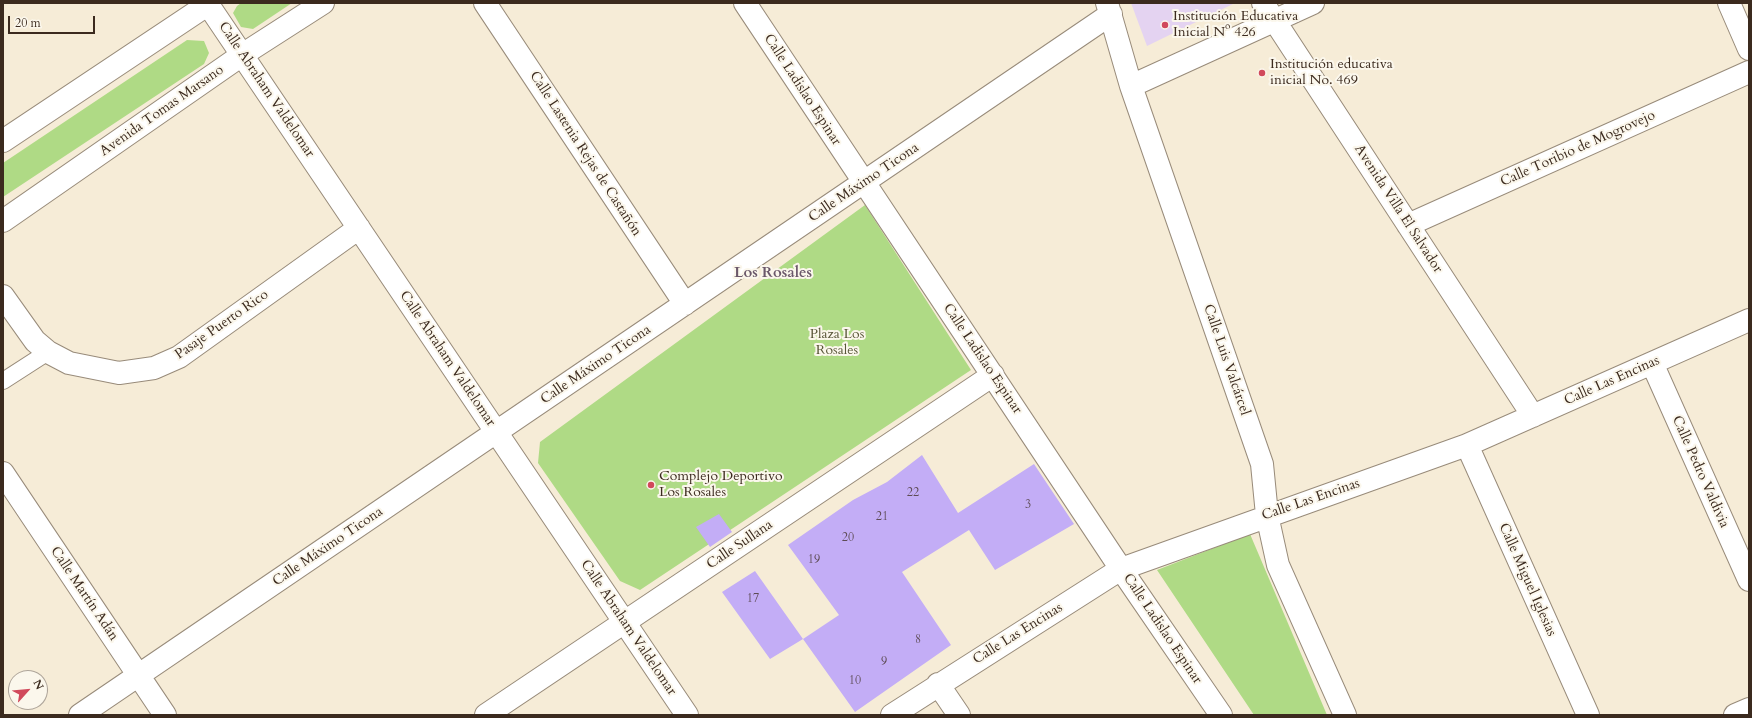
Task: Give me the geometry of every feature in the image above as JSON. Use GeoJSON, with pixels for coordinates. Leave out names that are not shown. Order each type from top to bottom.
{"type":"FeatureCollection","features":[{"type":"Feature","properties":{"kind":"street","name":"Avenida Tomas Marsano"},"geometry":{"type":"LineString","coordinates":[[3,221],[242,56],[323,3]]}},
{"type":"Feature","properties":{"kind":"street","name":"Calle Lastenia Rejas de Castañón"},"geometry":{"type":"LineString","coordinates":[[486,3],[685,304]]}},
{"type":"Feature","properties":{"kind":"street","name":"Calle Ladislao Espinar"},"geometry":{"type":"LineString","coordinates":[[745,3],[1121,569],[1220,715]]}},
{"type":"Feature","properties":{"kind":"street"},"geometry":{"type":"LineString","coordinates":[[1131,86],[1269,12],[1313,3]]}},
{"type":"Feature","properties":{"kind":"street"},"geometry":{"type":"LineString","coordinates":[[1728,3],[1749,49]]}},
{"type":"Feature","properties":{"kind":"street","name":"Calle Abraham Valdelomar"},"geometry":{"type":"LineString","coordinates":[[208,4],[687,715]]}},
{"type":"Feature","properties":{"kind":"street"},"geometry":{"type":"LineString","coordinates":[[3,141],[208,4]]}},
{"type":"Feature","properties":{"kind":"street","name":"Calle Máximo Ticona"},"geometry":{"type":"LineString","coordinates":[[80,715],[864,183],[1109,9]]}},
{"type":"Feature","properties":{"kind":"street","name":"Calle Luis Valcárcel"},"geometry":{"type":"LineString","coordinates":[[1109,9],[1131,86],[1262,464],[1267,515],[1278,565],[1345,715]]}},
{"type":"Feature","properties":{"kind":"street","name":"Avenida Villa El Salvador"},"geometry":{"type":"LineString","coordinates":[[1269,12],[1533,416]]}},
{"type":"Feature","properties":{"kind":"street","name":"Calle Toribio de Mogrovejo"},"geometry":{"type":"LineString","coordinates":[[1408,225],[1749,72]]}},
{"type":"Feature","properties":{"kind":"street","name":"Pasaje Puerto Rico"},"geometry":{"type":"LineString","coordinates":[[3,296],[35,341],[48,352],[69,363],[119,374],[154,368],[179,357],[359,228]]}},
{"type":"Feature","properties":{"kind":"street","name":"Calle Las Encinas"},"geometry":{"type":"LineString","coordinates":[[892,715],[938,684],[1121,569],[1267,515],[1467,445],[1749,320]]}},
{"type":"Feature","properties":{"kind":"street","name":"Calle Pedro Valdivia"},"geometry":{"type":"LineString","coordinates":[[1652,363],[1749,580]]}},
{"type":"Feature","properties":{"kind":"street","name":"Calle Sullana"},"geometry":{"type":"LineString","coordinates":[[486,715],[993,375]]}},
{"type":"Feature","properties":{"kind":"street","name":"Calle Miguel Iglesias"},"geometry":{"type":"LineString","coordinates":[[1467,445],[1588,715]]}},
{"type":"Feature","properties":{"kind":"street","name":"Calle Martín Adán"},"geometry":{"type":"LineString","coordinates":[[3,473],[165,715]]}},
{"type":"Feature","properties":{"kind":"street"},"geometry":{"type":"LineString","coordinates":[[938,684],[959,715]]}},
{"type":"Feature","properties":{"kind":"street"},"geometry":{"type":"LineString","coordinates":[[1735,715],[1749,709]]}},
{"type":"Feature","properties":{"kind":"lane"},"geometry":{"type":"LineString","coordinates":[[3,381],[48,352]]}},
{"type":"Feature","properties":{"kind":"shaded area","name":"Institución Educativa Inicial Nº 426"},"geometry":{"type":"Polygon","coordinates":[[[1131,3],[1235,3],[1147,46],[1131,3]]]}},
{"type":"Feature","properties":{"kind":"green space"},"geometry":{"type":"Polygon","coordinates":[[[241,3],[292,3],[253,29],[241,27],[233,13],[237,6],[241,3]]]}},
{"type":"Feature","properties":{"kind":"green space"},"geometry":{"type":"Polygon","coordinates":[[[187,40],[204,41],[209,53],[204,64],[3,197],[3,163],[187,40]]]}},
{"type":"Feature","properties":{"kind":"green space","name":"Plaza Los Rosales"},"geometry":{"type":"Polygon","coordinates":[[[865,205],[971,370],[640,590],[620,581],[538,463],[540,442],[865,205]]]}},
{"type":"Feature","properties":{"kind":"green space"},"geometry":{"type":"Polygon","coordinates":[[[1250,534],[1327,715],[1254,715],[1157,570],[1250,534]]]}},
{"type":"Feature","properties":{"kind":"building"},"geometry":{"type":"Polygon","coordinates":[[[922,455],[958,513],[1034,464],[1074,524],[995,570],[969,530],[902,572],[951,645],[855,712],[803,639],[839,615],[788,545],[853,500],[887,482],[922,455]]]}},
{"type":"Feature","properties":{"kind":"building"},"geometry":{"type":"Polygon","coordinates":[[[719,514],[732,532],[710,547],[696,527],[719,514]]]}},
{"type":"Feature","properties":{"kind":"building"},"geometry":{"type":"Polygon","coordinates":[[[755,571],[803,639],[770,659],[722,592],[755,571]]]}},
{"type":"Feature","properties":{"kind":"place","name":"Institución Educativa Inicial Nº 426"},"geometry":{"type":"Point","coordinates":[1165,25]}},
{"type":"Feature","properties":{"kind":"place","name":"Institución educativa inicial No. 469"},"geometry":{"type":"Point","coordinates":[1262,73]}},
{"type":"Feature","properties":{"kind":"place","name":"Complejo Deportivo Los Rosales"},"geometry":{"type":"Point","coordinates":[651,485]}},
{"type":"Feature","properties":{"kind":"district","name":"Los Rosales"},"geometry":{"type":"Point","coordinates":[773,274]}}]}
